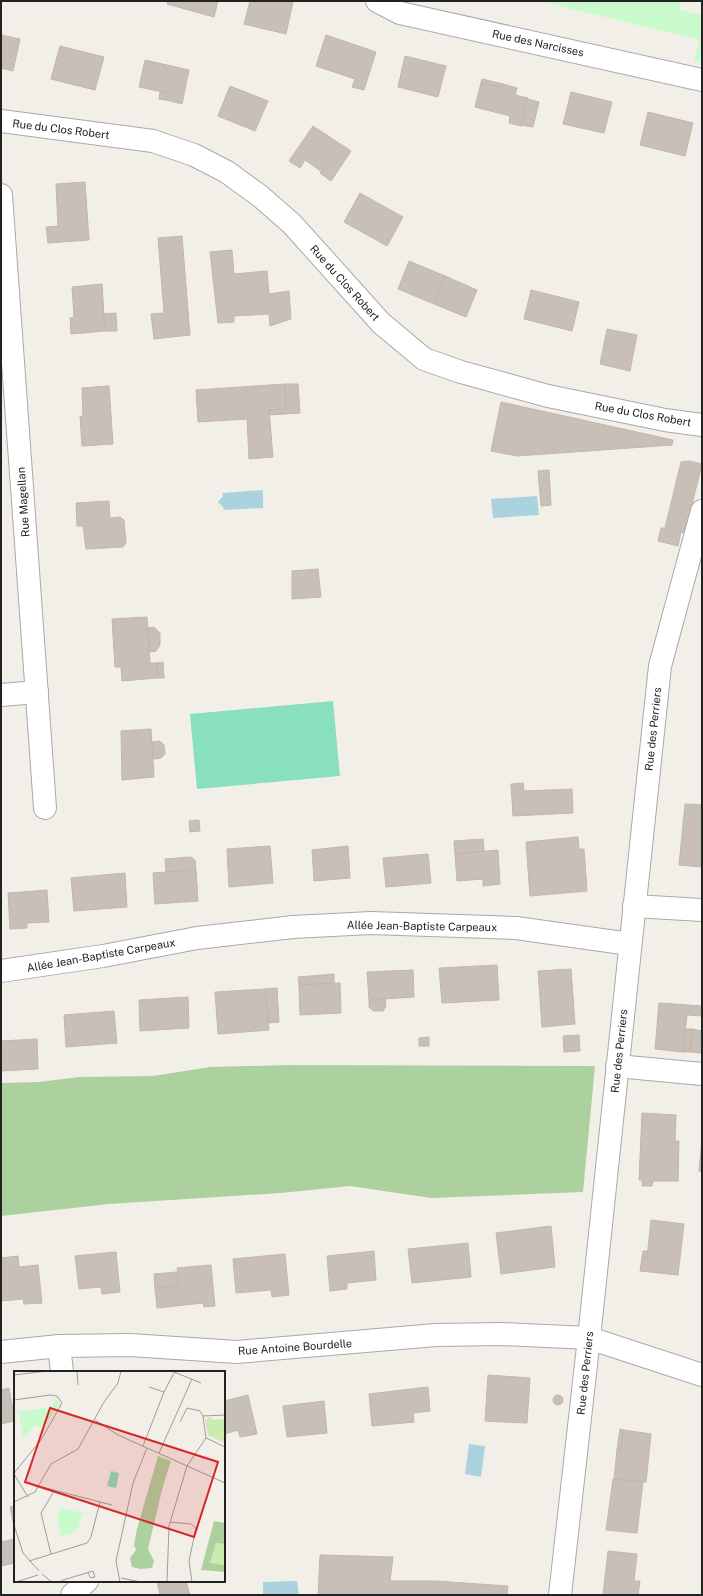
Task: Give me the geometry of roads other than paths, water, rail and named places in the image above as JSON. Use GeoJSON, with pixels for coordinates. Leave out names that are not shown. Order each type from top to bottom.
{"type":"FeatureCollection","features":[{"type":"Feature","properties":{"kind":"street","name":"Rue des Narcisses"},"geometry":{"type":"LineString","coordinates":[[377,1],[400,13],[702,80]]}},
{"type":"Feature","properties":{"kind":"street","name":"Rue du Clos Robert"},"geometry":{"type":"LineString","coordinates":[[1,121],[153,141],[194,155],[227,172],[260,196],[292,224],[381,323],[424,359],[461,372],[548,396],[665,420],[702,425]]}},
{"type":"Feature","properties":{"kind":"street","name":"Rue Magellan"},"geometry":{"type":"LineString","coordinates":[[1,195],[3,269],[45,808]]}},
{"type":"Feature","properties":{"kind":"street","name":"Rue des Perriers"},"geometry":{"type":"LineString","coordinates":[[560,1595],[589,1338],[660,666],[702,511]]}},
{"type":"Feature","properties":{"kind":"street"},"geometry":{"type":"LineString","coordinates":[[1,695],[37,692]]}},
{"type":"Feature","properties":{"kind":"street"},"geometry":{"type":"LineString","coordinates":[[634,906],[702,910]]}},
{"type":"Feature","properties":{"kind":"street","name":"Allée Jean-Baptiste Carpeaux"},"geometry":{"type":"LineString","coordinates":[[1,971],[103,956],[205,937],[293,927],[371,923],[516,928],[630,944]]}},
{"type":"Feature","properties":{"kind":"street"},"geometry":{"type":"LineString","coordinates":[[617,1066],[702,1074]]}},
{"type":"Feature","properties":{"kind":"street","name":"Rue Antoine Bourdelle"},"geometry":{"type":"LineString","coordinates":[[1,1352],[59,1346],[130,1345],[237,1352],[436,1335],[500,1334],[589,1338],[702,1375]]}},
{"type":"Feature","properties":{"kind":"street"},"geometry":{"type":"LineString","coordinates":[[59,1346],[62,1371]]}},
{"type":"Feature","properties":{"kind":"street"},"geometry":{"type":"LineString","coordinates":[[72,1595],[86,1582]]}},
{"type":"Feature","properties":{"kind":"water"},"geometry":{"type":"Polygon","coordinates":[[[263,490],[263,508],[224,510],[218,502],[223,496],[222,493],[263,490]]]}},
{"type":"Feature","properties":{"kind":"water"},"geometry":{"type":"Polygon","coordinates":[[[537,496],[539,515],[493,518],[491,499],[537,496]]]}},
{"type":"Feature","properties":{"kind":"water"},"geometry":{"type":"Polygon","coordinates":[[[469,1444],[485,1446],[481,1477],[465,1474],[469,1444]]]}},
{"type":"Feature","properties":{"kind":"water"},"geometry":{"type":"Polygon","coordinates":[[[297,1581],[299,1595],[263,1595],[263,1582],[297,1581]]]}}]}
